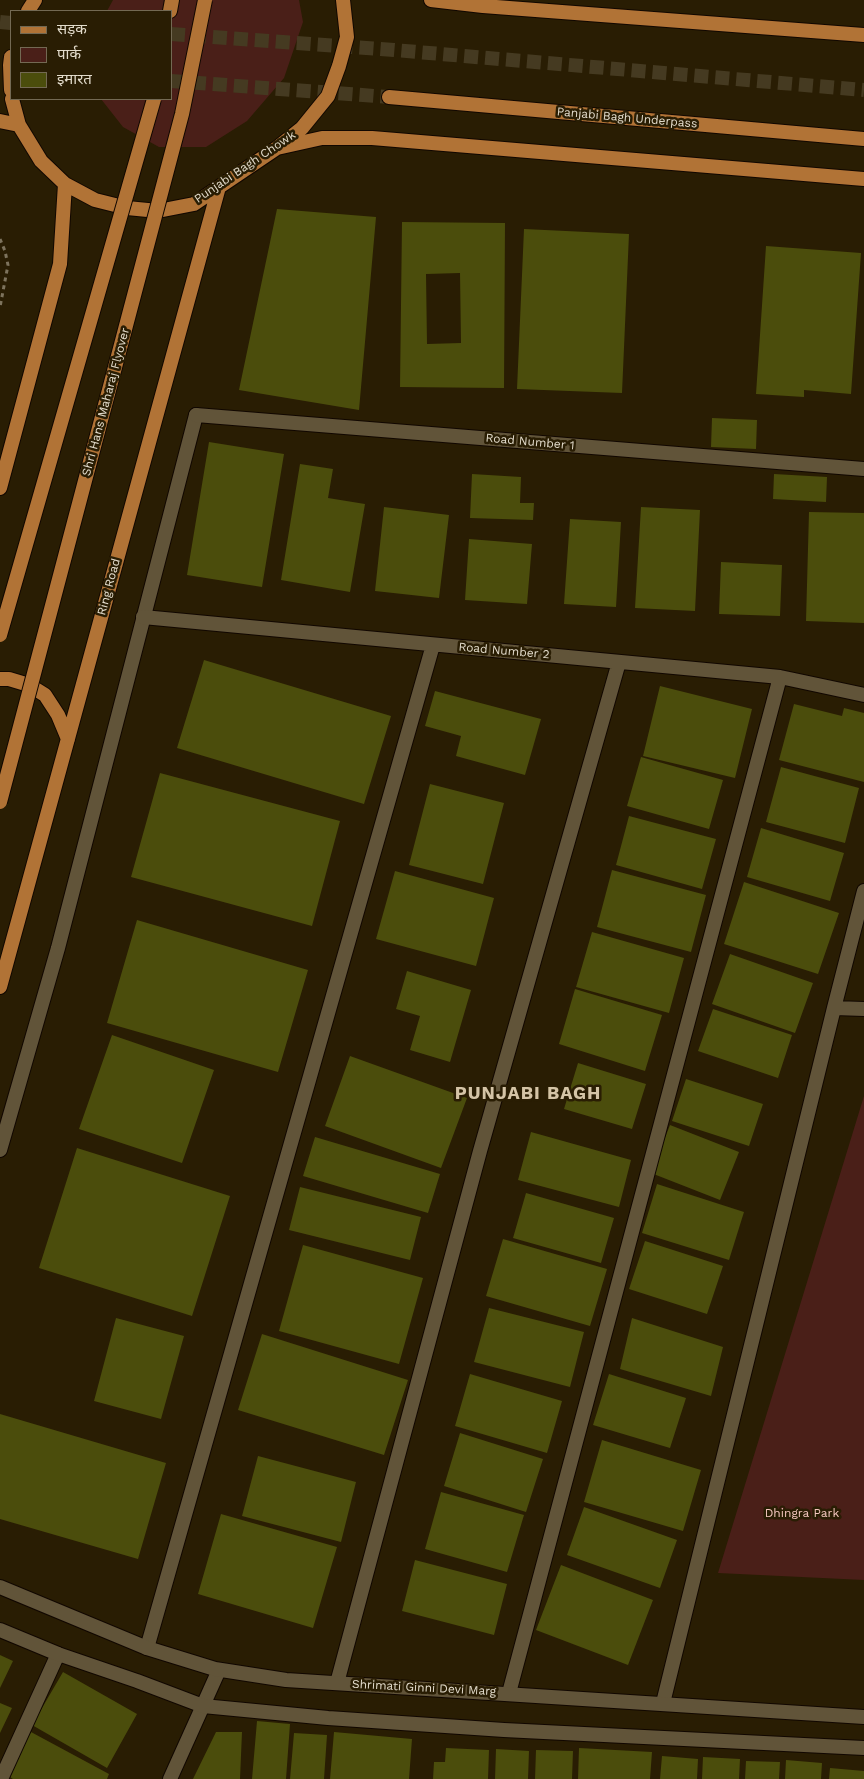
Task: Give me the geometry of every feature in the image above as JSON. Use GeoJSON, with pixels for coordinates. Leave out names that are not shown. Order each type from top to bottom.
{"type":"FeatureCollection","features":[{"type":"Feature","properties":{"kind":"main road","name":"Shri Hans Maharaj Flyover"},"geometry":{"type":"LineString","coordinates":[[0,802],[182,114],[205,0]]}},
{"type":"Feature","properties":{"kind":"main road","name":"Punjabi Bagh Chowk"},"geometry":{"type":"LineString","coordinates":[[12,100],[19,125],[41,161],[65,184],[95,200],[127,208],[158,211],[194,204],[277,148],[302,128],[328,96],[339,66],[346,38],[343,0]]}},
{"type":"Feature","properties":{"kind":"main road"},"geometry":{"type":"LineString","coordinates":[[431,0],[483,6],[864,35]]}},
{"type":"Feature","properties":{"kind":"main road","name":"Panjabi Bagh Underpass"},"geometry":{"type":"LineString","coordinates":[[390,97],[864,139]]}},
{"type":"Feature","properties":{"kind":"main road"},"geometry":{"type":"LineString","coordinates":[[0,635],[154,100]]}},
{"type":"Feature","properties":{"kind":"main road"},"geometry":{"type":"LineString","coordinates":[[0,121],[19,125]]}},
{"type":"Feature","properties":{"kind":"main road"},"geometry":{"type":"LineString","coordinates":[[277,148],[322,138],[372,138],[864,179]]}},
{"type":"Feature","properties":{"kind":"main road"},"geometry":{"type":"LineString","coordinates":[[0,488],[60,264],[65,184]]}},
{"type":"Feature","properties":{"kind":"main road","name":"Ring Road"},"geometry":{"type":"LineString","coordinates":[[0,987],[219,187]]}},
{"type":"Feature","properties":{"kind":"main road"},"geometry":{"type":"LineString","coordinates":[[0,679],[9,679],[28,685],[45,695],[58,715],[68,739]]}},
{"type":"Feature","properties":{"kind":"street","name":"Road Number 1"},"geometry":{"type":"LineString","coordinates":[[143,617],[196,415],[864,470]]}},
{"type":"Feature","properties":{"kind":"street","name":"Road Number 2"},"geometry":{"type":"LineString","coordinates":[[143,617],[780,677],[864,695]]}},
{"type":"Feature","properties":{"kind":"street"},"geometry":{"type":"LineString","coordinates":[[0,1150],[58,948],[143,617]]}},
{"type":"Feature","properties":{"kind":"street"},"geometry":{"type":"LineString","coordinates":[[147,1648],[433,645]]}},
{"type":"Feature","properties":{"kind":"street"},"geometry":{"type":"LineString","coordinates":[[337,1683],[480,1150],[619,662]]}},
{"type":"Feature","properties":{"kind":"street"},"geometry":{"type":"LineString","coordinates":[[509,1693],[780,677]]}},
{"type":"Feature","properties":{"kind":"street"},"geometry":{"type":"LineString","coordinates":[[663,1703],[864,891]]}},
{"type":"Feature","properties":{"kind":"street"},"geometry":{"type":"LineString","coordinates":[[834,1008],[864,1009]]}},
{"type":"Feature","properties":{"kind":"street","name":"Shrimati Ginni Devi Marg"},"geometry":{"type":"LineString","coordinates":[[0,1587],[147,1648],[219,1670],[286,1680],[864,1717]]}},
{"type":"Feature","properties":{"kind":"street"},"geometry":{"type":"LineString","coordinates":[[0,1630],[58,1654],[203,1706],[328,1718],[504,1730],[864,1748]]}},
{"type":"Feature","properties":{"kind":"street"},"geometry":{"type":"LineString","coordinates":[[1,1779],[58,1654]]}},
{"type":"Feature","properties":{"kind":"street"},"geometry":{"type":"LineString","coordinates":[[170,1779],[219,1670]]}},
{"type":"Feature","properties":{"kind":"path"},"geometry":{"type":"LineString","coordinates":[[0,239],[6,251],[8,265],[0,307]]}},
{"type":"Feature","properties":{"kind":"green space"},"geometry":{"type":"Polygon","coordinates":[[[113,0],[299,0],[303,22],[284,78],[247,121],[206,147],[159,147],[123,127],[102,100],[172,100],[172,10],[108,10],[113,0]]]}},
{"type":"Feature","properties":{"kind":"green space","name":"Dhingra Park"},"geometry":{"type":"Polygon","coordinates":[[[864,1096],[864,1580],[718,1573],[864,1096]]]}},
{"type":"Feature","properties":{"kind":"building"},"geometry":{"type":"Polygon","coordinates":[[[277,209],[376,217],[359,410],[239,390],[277,209]]]}},
{"type":"Feature","properties":{"kind":"building"},"geometry":{"type":"Polygon","coordinates":[[[402,222],[505,223],[504,388],[400,387],[402,222]],[[460,273],[426,274],[427,344],[461,343],[460,273]]]}},
{"type":"Feature","properties":{"kind":"building"},"geometry":{"type":"Polygon","coordinates":[[[524,229],[629,234],[622,393],[517,389],[524,229]]]}},
{"type":"Feature","properties":{"kind":"building"},"geometry":{"type":"Polygon","coordinates":[[[766,246],[861,253],[851,394],[804,390],[804,397],[756,394],[766,246]]]}},
{"type":"Feature","properties":{"kind":"building"},"geometry":{"type":"Polygon","coordinates":[[[712,418],[757,420],[756,449],[711,447],[712,418]]]}},
{"type":"Feature","properties":{"kind":"building"},"geometry":{"type":"Polygon","coordinates":[[[209,442],[284,454],[262,587],[187,575],[209,442]]]}},
{"type":"Feature","properties":{"kind":"building"},"geometry":{"type":"Polygon","coordinates":[[[300,464],[333,469],[328,498],[365,504],[350,592],[281,580],[300,464]]]}},
{"type":"Feature","properties":{"kind":"building"},"geometry":{"type":"Polygon","coordinates":[[[472,474],[521,477],[520,503],[534,503],[533,520],[470,518],[472,474]]]}},
{"type":"Feature","properties":{"kind":"building"},"geometry":{"type":"Polygon","coordinates":[[[774,474],[827,477],[826,502],[773,499],[774,474]]]}},
{"type":"Feature","properties":{"kind":"building"},"geometry":{"type":"Polygon","coordinates":[[[384,507],[449,515],[439,598],[375,591],[384,507]]]}},
{"type":"Feature","properties":{"kind":"building"},"geometry":{"type":"Polygon","coordinates":[[[641,507],[700,510],[695,611],[635,608],[641,507]]]}},
{"type":"Feature","properties":{"kind":"building"},"geometry":{"type":"Polygon","coordinates":[[[809,512],[864,513],[864,623],[806,621],[809,512]]]}},
{"type":"Feature","properties":{"kind":"building"},"geometry":{"type":"Polygon","coordinates":[[[570,519],[621,522],[616,607],[564,604],[570,519]]]}},
{"type":"Feature","properties":{"kind":"building"},"geometry":{"type":"Polygon","coordinates":[[[469,539],[532,544],[527,604],[465,600],[469,539]]]}},
{"type":"Feature","properties":{"kind":"building"},"geometry":{"type":"Polygon","coordinates":[[[721,562],[782,565],[780,616],[719,614],[721,562]]]}},
{"type":"Feature","properties":{"kind":"building"},"geometry":{"type":"Polygon","coordinates":[[[204,660],[391,716],[364,804],[177,748],[204,660]]]}},
{"type":"Feature","properties":{"kind":"building"},"geometry":{"type":"Polygon","coordinates":[[[660,686],[752,709],[735,778],[643,756],[660,686]]]}},
{"type":"Feature","properties":{"kind":"building"},"geometry":{"type":"Polygon","coordinates":[[[435,691],[541,719],[525,775],[456,756],[461,736],[425,726],[435,691]]]}},
{"type":"Feature","properties":{"kind":"building"},"geometry":{"type":"Polygon","coordinates":[[[794,704],[842,716],[844,708],[864,713],[864,782],[779,760],[794,704]]]}},
{"type":"Feature","properties":{"kind":"building"},"geometry":{"type":"Polygon","coordinates":[[[641,757],[723,780],[709,829],[627,806],[641,757]]]}},
{"type":"Feature","properties":{"kind":"building"},"geometry":{"type":"Polygon","coordinates":[[[781,767],[859,788],[845,843],[766,822],[781,767]]]}},
{"type":"Feature","properties":{"kind":"building"},"geometry":{"type":"Polygon","coordinates":[[[160,773],[340,821],[312,926],[131,877],[160,773]]]}},
{"type":"Feature","properties":{"kind":"building"},"geometry":{"type":"Polygon","coordinates":[[[430,784],[504,803],[483,884],[409,865],[430,784]]]}},
{"type":"Feature","properties":{"kind":"building"},"geometry":{"type":"Polygon","coordinates":[[[629,816],[716,839],[702,889],[616,865],[629,816]]]}},
{"type":"Feature","properties":{"kind":"building"},"geometry":{"type":"Polygon","coordinates":[[[761,828],[844,853],[830,901],[747,877],[761,828]]]}},
{"type":"Feature","properties":{"kind":"building"},"geometry":{"type":"Polygon","coordinates":[[[612,870],[706,895],[691,952],[597,927],[612,870]]]}},
{"type":"Feature","properties":{"kind":"building"},"geometry":{"type":"Polygon","coordinates":[[[395,871],[494,898],[476,966],[376,939],[395,871]]]}},
{"type":"Feature","properties":{"kind":"building"},"geometry":{"type":"Polygon","coordinates":[[[744,882],[839,913],[818,974],[724,944],[744,882]]]}},
{"type":"Feature","properties":{"kind":"building"},"geometry":{"type":"Polygon","coordinates":[[[137,920],[308,970],[278,1072],[107,1023],[137,920]]]}},
{"type":"Feature","properties":{"kind":"building"},"geometry":{"type":"Polygon","coordinates":[[[592,932],[684,958],[669,1013],[576,987],[592,932]]]}},
{"type":"Feature","properties":{"kind":"building"},"geometry":{"type":"Polygon","coordinates":[[[730,954],[813,983],[795,1033],[712,1004],[730,954]]]}},
{"type":"Feature","properties":{"kind":"building"},"geometry":{"type":"Polygon","coordinates":[[[407,971],[471,990],[450,1062],[410,1050],[420,1016],[396,1009],[407,971]]]}},
{"type":"Feature","properties":{"kind":"building"},"geometry":{"type":"Polygon","coordinates":[[[575,989],[662,1015],[645,1071],[559,1044],[575,989]]]}},
{"type":"Feature","properties":{"kind":"building"},"geometry":{"type":"Polygon","coordinates":[[[713,1009],[792,1035],[778,1078],[698,1051],[713,1009]]]}},
{"type":"Feature","properties":{"kind":"building"},"geometry":{"type":"Polygon","coordinates":[[[112,1035],[214,1070],[182,1163],[79,1129],[112,1035]]]}},
{"type":"Feature","properties":{"kind":"building"},"geometry":{"type":"Polygon","coordinates":[[[350,1056],[467,1098],[441,1168],[325,1126],[350,1056]]]}},
{"type":"Feature","properties":{"kind":"building"},"geometry":{"type":"Polygon","coordinates":[[[578,1063],[646,1084],[632,1129],[564,1109],[578,1063]]]}},
{"type":"Feature","properties":{"kind":"building"},"geometry":{"type":"Polygon","coordinates":[[[686,1079],[763,1104],[749,1146],[672,1121],[686,1079]]]}},
{"type":"Feature","properties":{"kind":"building"},"geometry":{"type":"Polygon","coordinates":[[[670,1125],[739,1152],[720,1200],[651,1173],[670,1125]]]}},
{"type":"Feature","properties":{"kind":"building"},"geometry":{"type":"Polygon","coordinates":[[[531,1132],[631,1160],[619,1207],[518,1180],[531,1132]]]}},
{"type":"Feature","properties":{"kind":"building"},"geometry":{"type":"Polygon","coordinates":[[[315,1137],[440,1174],[428,1213],[303,1176],[315,1137]]]}},
{"type":"Feature","properties":{"kind":"building"},"geometry":{"type":"Polygon","coordinates":[[[77,1148],[230,1196],[192,1316],[39,1268],[77,1148]]]}},
{"type":"Feature","properties":{"kind":"building"},"geometry":{"type":"Polygon","coordinates":[[[657,1184],[744,1212],[729,1260],[642,1233],[657,1184]]]}},
{"type":"Feature","properties":{"kind":"building"},"geometry":{"type":"Polygon","coordinates":[[[300,1187],[421,1217],[410,1260],[289,1230],[300,1187]]]}},
{"type":"Feature","properties":{"kind":"building"},"geometry":{"type":"Polygon","coordinates":[[[526,1193],[614,1218],[601,1263],[513,1238],[526,1193]]]}},
{"type":"Feature","properties":{"kind":"building"},"geometry":{"type":"Polygon","coordinates":[[[503,1239],[607,1269],[590,1326],[486,1296],[503,1239]]]}},
{"type":"Feature","properties":{"kind":"building"},"geometry":{"type":"Polygon","coordinates":[[[645,1241],[723,1266],[707,1314],[629,1289],[645,1241]]]}},
{"type":"Feature","properties":{"kind":"building"},"geometry":{"type":"Polygon","coordinates":[[[303,1245],[423,1278],[399,1364],[279,1331],[303,1245]]]}},
{"type":"Feature","properties":{"kind":"building"},"geometry":{"type":"Polygon","coordinates":[[[489,1308],[584,1332],[570,1387],[474,1362],[489,1308]]]}},
{"type":"Feature","properties":{"kind":"building"},"geometry":{"type":"Polygon","coordinates":[[[116,1318],[184,1336],[161,1419],[94,1401],[116,1318]]]}},
{"type":"Feature","properties":{"kind":"building"},"geometry":{"type":"Polygon","coordinates":[[[632,1318],[723,1347],[711,1396],[620,1369],[632,1318]]]}},
{"type":"Feature","properties":{"kind":"building"},"geometry":{"type":"Polygon","coordinates":[[[262,1334],[408,1380],[384,1455],[238,1410],[262,1334]]]}},
{"type":"Feature","properties":{"kind":"building"},"geometry":{"type":"Polygon","coordinates":[[[470,1374],[562,1401],[547,1453],[455,1426],[470,1374]]]}},
{"type":"Feature","properties":{"kind":"building"},"geometry":{"type":"Polygon","coordinates":[[[609,1374],[686,1398],[670,1448],[593,1425],[609,1374]]]}},
{"type":"Feature","properties":{"kind":"building"},"geometry":{"type":"Polygon","coordinates":[[[0,1414],[166,1463],[138,1559],[0,1519],[0,1414]]]}},
{"type":"Feature","properties":{"kind":"building"},"geometry":{"type":"Polygon","coordinates":[[[460,1433],[543,1459],[526,1512],[444,1486],[460,1433]]]}},
{"type":"Feature","properties":{"kind":"building"},"geometry":{"type":"Polygon","coordinates":[[[602,1440],[701,1470],[683,1531],[584,1502],[602,1440]]]}},
{"type":"Feature","properties":{"kind":"building"},"geometry":{"type":"Polygon","coordinates":[[[258,1456],[356,1482],[341,1542],[242,1516],[258,1456]]]}},
{"type":"Feature","properties":{"kind":"building"},"geometry":{"type":"Polygon","coordinates":[[[441,1492],[524,1515],[507,1572],[425,1549],[441,1492]]]}},
{"type":"Feature","properties":{"kind":"building"},"geometry":{"type":"Polygon","coordinates":[[[584,1507],[677,1540],[660,1588],[567,1555],[584,1507]]]}},
{"type":"Feature","properties":{"kind":"building"},"geometry":{"type":"Polygon","coordinates":[[[221,1514],[337,1547],[313,1628],[198,1594],[221,1514]]]}},
{"type":"Feature","properties":{"kind":"building"},"geometry":{"type":"Polygon","coordinates":[[[415,1560],[507,1584],[494,1635],[402,1611],[415,1560]]]}},
{"type":"Feature","properties":{"kind":"building"},"geometry":{"type":"Polygon","coordinates":[[[561,1565],[653,1600],[628,1665],[536,1630],[561,1565]]]}},
{"type":"Feature","properties":{"kind":"building"},"geometry":{"type":"Polygon","coordinates":[[[0,1655],[13,1661],[0,1688],[0,1655]]]}},
{"type":"Feature","properties":{"kind":"building"},"geometry":{"type":"Polygon","coordinates":[[[63,1672],[137,1714],[107,1768],[32,1725],[63,1672]]]}},
{"type":"Feature","properties":{"kind":"building"},"geometry":{"type":"Polygon","coordinates":[[[0,1703],[12,1708],[0,1733],[0,1703]]]}},
{"type":"Feature","properties":{"kind":"building"},"geometry":{"type":"Polygon","coordinates":[[[257,1721],[290,1724],[286,1779],[252,1779],[257,1721]]]}},
{"type":"Feature","properties":{"kind":"building"},"geometry":{"type":"Polygon","coordinates":[[[31,1732],[109,1774],[107,1779],[13,1779],[8,1776],[31,1732]]]}},
{"type":"Feature","properties":{"kind":"building"},"geometry":{"type":"Polygon","coordinates":[[[216,1732],[242,1732],[240,1779],[193,1779],[216,1732]]]}},
{"type":"Feature","properties":{"kind":"building"},"geometry":{"type":"Polygon","coordinates":[[[334,1732],[412,1739],[409,1779],[330,1779],[334,1732]]]}},
{"type":"Feature","properties":{"kind":"building"},"geometry":{"type":"Polygon","coordinates":[[[294,1733],[327,1735],[324,1779],[290,1779],[294,1733]]]}},
{"type":"Feature","properties":{"kind":"building"},"geometry":{"type":"Polygon","coordinates":[[[446,1748],[489,1750],[488,1779],[433,1779],[434,1762],[445,1762],[446,1748]]]}},
{"type":"Feature","properties":{"kind":"building"},"geometry":{"type":"Polygon","coordinates":[[[579,1748],[652,1752],[650,1779],[578,1779],[579,1748]]]}},
{"type":"Feature","properties":{"kind":"building"},"geometry":{"type":"Polygon","coordinates":[[[496,1749],[529,1751],[528,1779],[495,1779],[496,1749]]]}},
{"type":"Feature","properties":{"kind":"building"},"geometry":{"type":"Polygon","coordinates":[[[536,1750],[573,1751],[572,1779],[535,1779],[536,1750]]]}},
{"type":"Feature","properties":{"kind":"building"},"geometry":{"type":"Polygon","coordinates":[[[662,1756],[698,1759],[697,1779],[660,1779],[662,1756]]]}},
{"type":"Feature","properties":{"kind":"building"},"geometry":{"type":"Polygon","coordinates":[[[703,1757],[740,1759],[739,1779],[702,1779],[703,1757]]]}},
{"type":"Feature","properties":{"kind":"building"},"geometry":{"type":"Polygon","coordinates":[[[786,1760],[822,1763],[821,1779],[785,1779],[786,1760]]]}},
{"type":"Feature","properties":{"kind":"building"},"geometry":{"type":"Polygon","coordinates":[[[746,1761],[780,1762],[779,1779],[745,1779],[746,1761]]]}},
{"type":"Feature","properties":{"kind":"building"},"geometry":{"type":"Polygon","coordinates":[[[830,1768],[864,1771],[864,1779],[829,1779],[830,1768]]]}},
{"type":"Feature","properties":{"kind":"tunnel"},"geometry":{"type":"LineString","coordinates":[[0,22],[10,23]]}},
{"type":"Feature","properties":{"kind":"tunnel"},"geometry":{"type":"LineString","coordinates":[[172,34],[394,50],[864,90]]}},
{"type":"Feature","properties":{"kind":"tunnel"},"geometry":{"type":"LineString","coordinates":[[172,81],[389,97]]}},
{"type":"Feature","properties":{"kind":"district","name":"PUNJABI BAGH"},"geometry":{"type":"Point","coordinates":[528,1094]}}]}
